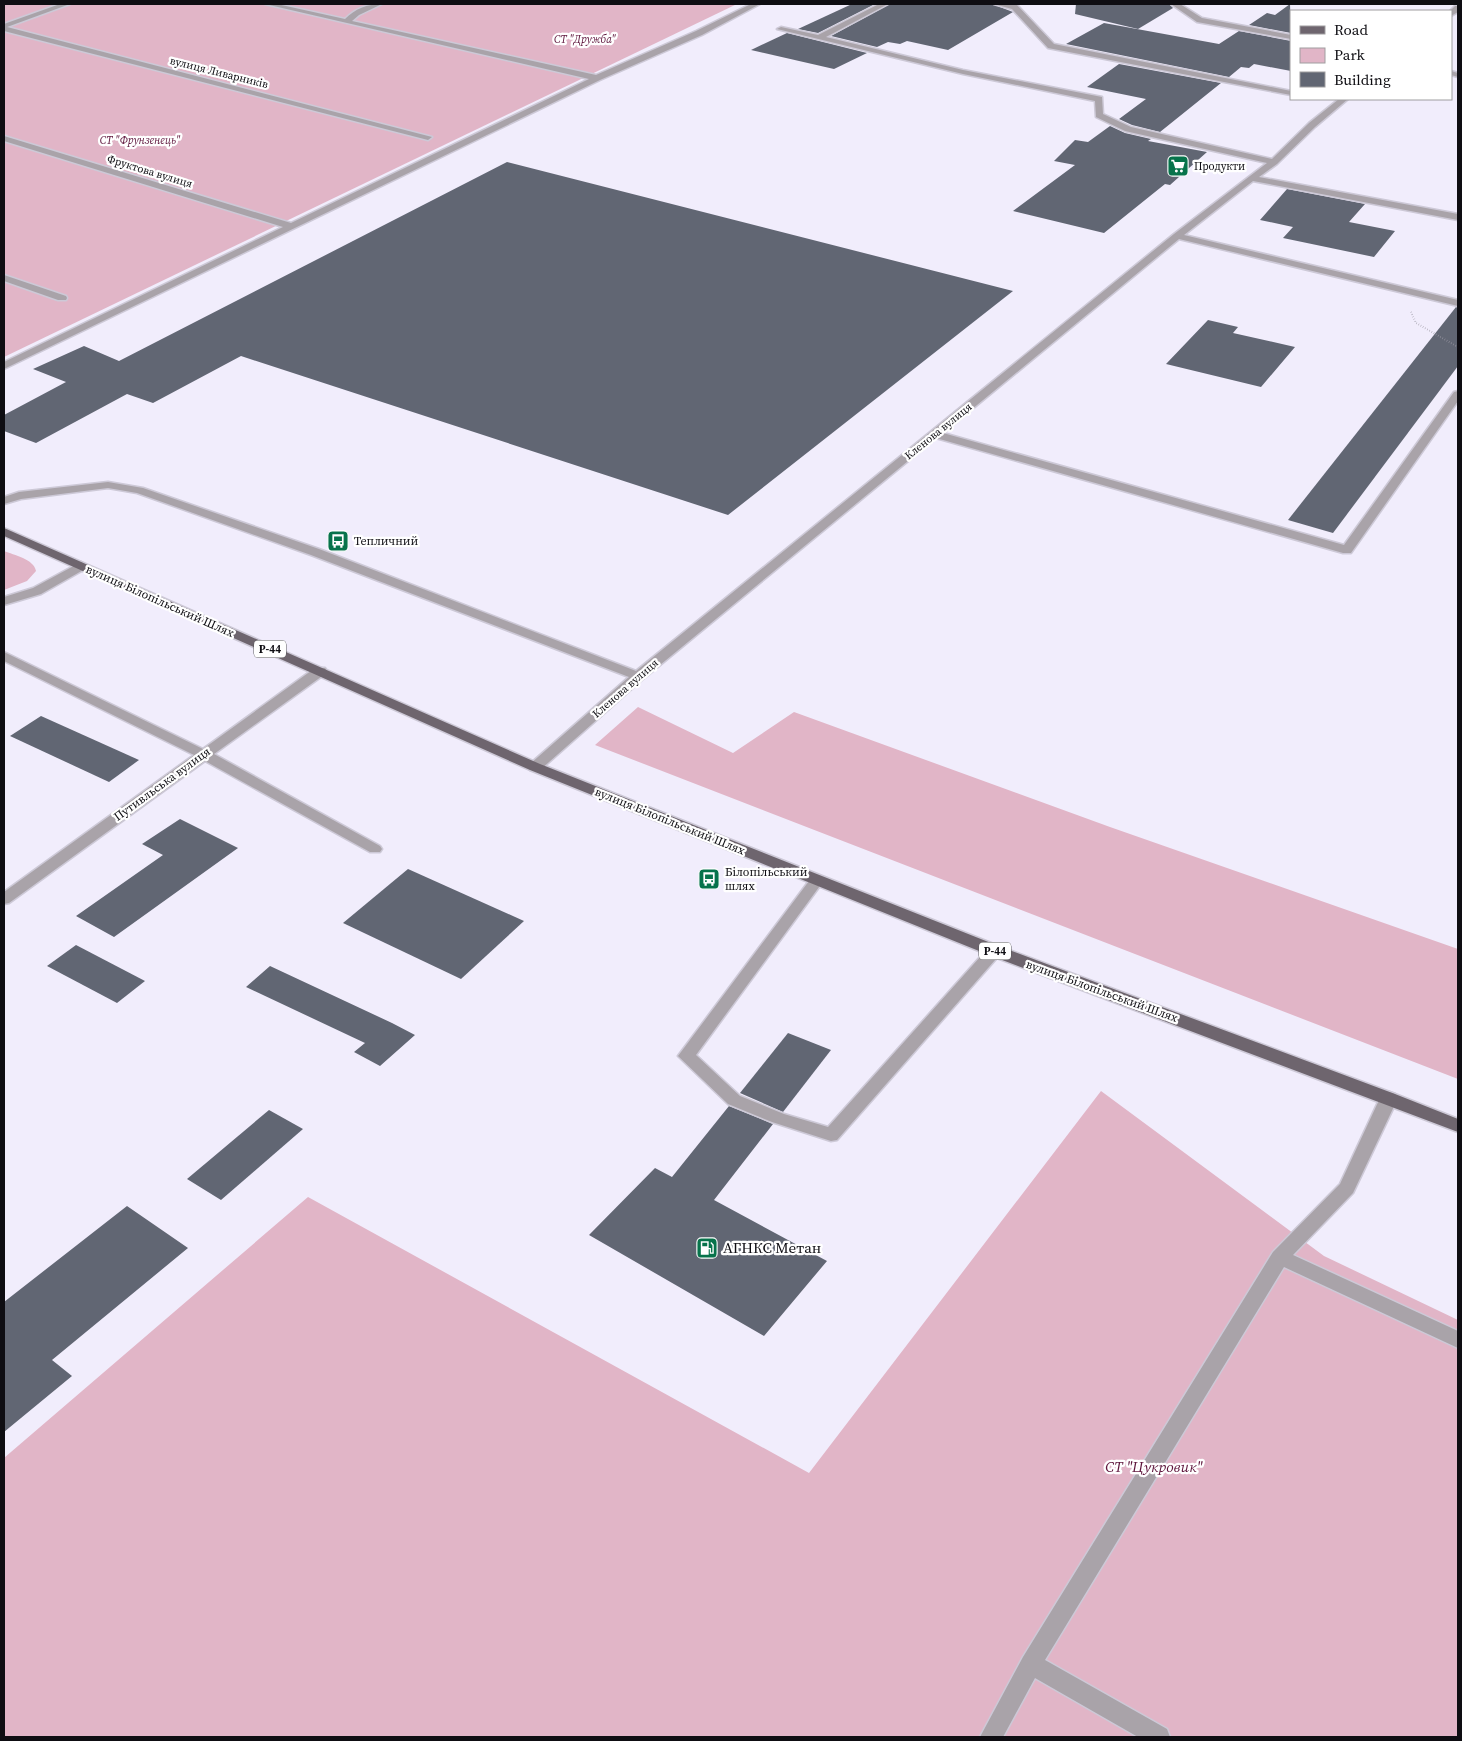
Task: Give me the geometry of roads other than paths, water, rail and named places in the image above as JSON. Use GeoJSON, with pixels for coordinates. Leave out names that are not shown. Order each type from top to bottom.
{"type":"FeatureCollection","features":[{"type":"Feature","properties":{"kind":"main road","name":"вулиця Білопільський Шлях"},"geometry":{"type":"LineString","coordinates":[[4,532],[535,767],[995,951],[1389,1098],[1458,1126]]}},
{"type":"Feature","properties":{"kind":"street"},"geometry":{"type":"LineString","coordinates":[[4,27],[66,4]]}},
{"type":"Feature","properties":{"kind":"street"},"geometry":{"type":"LineString","coordinates":[[269,4],[596,78]]}},
{"type":"Feature","properties":{"kind":"street"},"geometry":{"type":"LineString","coordinates":[[347,22],[356,13],[378,4]]}},
{"type":"Feature","properties":{"kind":"street"},"geometry":{"type":"LineString","coordinates":[[4,366],[596,78],[756,4]]}},
{"type":"Feature","properties":{"kind":"street"},"geometry":{"type":"LineString","coordinates":[[819,38],[884,4]]}},
{"type":"Feature","properties":{"kind":"street"},"geometry":{"type":"LineString","coordinates":[[998,4],[1014,7],[1051,46],[1290,93]]}},
{"type":"Feature","properties":{"kind":"street"},"geometry":{"type":"LineString","coordinates":[[1175,4],[1200,20],[1290,36]]}},
{"type":"Feature","properties":{"kind":"street","name":"вулиця Ливарників"},"geometry":{"type":"LineString","coordinates":[[4,27],[428,137]]}},
{"type":"Feature","properties":{"kind":"street"},"geometry":{"type":"LineString","coordinates":[[781,29],[963,72],[1099,99],[1099,115],[1128,129],[1274,162]]}},
{"type":"Feature","properties":{"kind":"street","name":"Кленова вулиця"},"geometry":{"type":"LineString","coordinates":[[535,767],[638,676],[1177,236],[1274,162],[1338,100]]}},
{"type":"Feature","properties":{"kind":"street","name":"Фруктова вулиця"},"geometry":{"type":"LineString","coordinates":[[4,138],[290,226]]}},
{"type":"Feature","properties":{"kind":"street"},"geometry":{"type":"LineString","coordinates":[[1251,178],[1458,217]]}},
{"type":"Feature","properties":{"kind":"street"},"geometry":{"type":"LineString","coordinates":[[1177,236],[1458,303]]}},
{"type":"Feature","properties":{"kind":"street"},"geometry":{"type":"LineString","coordinates":[[4,278],[62,298]]}},
{"type":"Feature","properties":{"kind":"street"},"geometry":{"type":"LineString","coordinates":[[934,434],[1347,550],[1458,394]]}},
{"type":"Feature","properties":{"kind":"street"},"geometry":{"type":"LineString","coordinates":[[4,501],[19,496],[108,485],[139,490],[316,552],[638,676]]}},
{"type":"Feature","properties":{"kind":"street"},"geometry":{"type":"LineString","coordinates":[[4,601],[38,591],[81,566]]}},
{"type":"Feature","properties":{"kind":"street"},"geometry":{"type":"LineString","coordinates":[[4,656],[203,754],[375,849]]}},
{"type":"Feature","properties":{"kind":"street","name":"Путивльська вулиця"},"geometry":{"type":"LineString","coordinates":[[4,900],[320,671]]}},
{"type":"Feature","properties":{"kind":"street"},"geometry":{"type":"LineString","coordinates":[[817,880],[686,1056],[734,1100],[778,1118],[831,1135],[995,951]]}},
{"type":"Feature","properties":{"kind":"street"},"geometry":{"type":"LineString","coordinates":[[991,1737],[1031,1664],[1280,1257],[1348,1188],[1389,1098]]}},
{"type":"Feature","properties":{"kind":"street"},"geometry":{"type":"LineString","coordinates":[[1280,1257],[1458,1340]]}},
{"type":"Feature","properties":{"kind":"street"},"geometry":{"type":"LineString","coordinates":[[1031,1664],[1159,1737]]}},
{"type":"Feature","properties":{"kind":"place","name":"Продукти"},"geometry":{"type":"Point","coordinates":[1178,166]}},
{"type":"Feature","properties":{"kind":"place","name":"Тепличний"},"geometry":{"type":"Point","coordinates":[338,541]}},
{"type":"Feature","properties":{"kind":"place","name":"Білопільський шлях"},"geometry":{"type":"Point","coordinates":[709,879]}},
{"type":"Feature","properties":{"kind":"place","name":"АГНКС Метан"},"geometry":{"type":"Point","coordinates":[707,1248]}},
{"type":"Feature","properties":{"kind":"park label","name":"СТ \"Дружба\""},"geometry":{"type":"Point","coordinates":[585,39]}},
{"type":"Feature","properties":{"kind":"park label","name":"СТ \"Фрунзенець\""},"geometry":{"type":"Point","coordinates":[140,140]}},
{"type":"Feature","properties":{"kind":"park label","name":"СТ \"Цукровик\""},"geometry":{"type":"Point","coordinates":[1154,1467]}}]}
